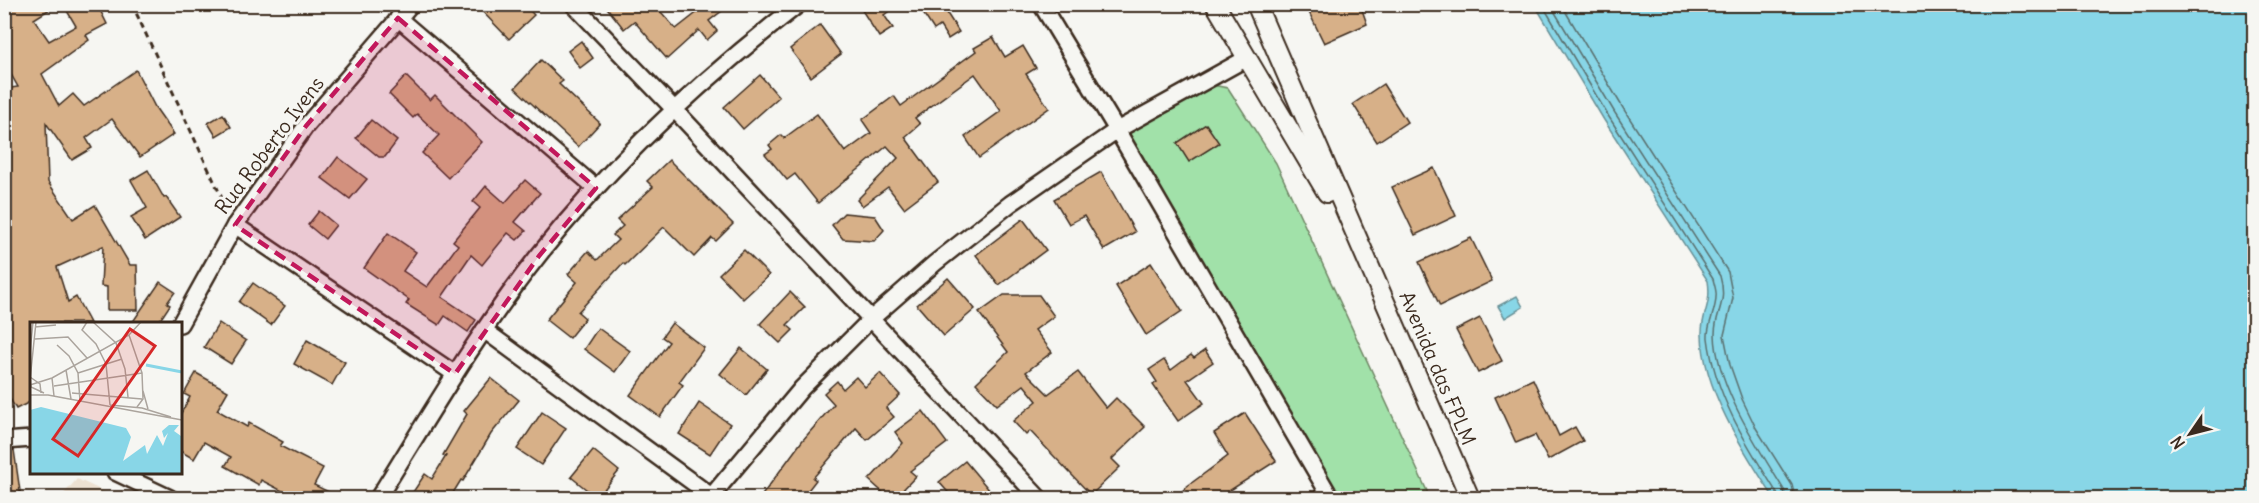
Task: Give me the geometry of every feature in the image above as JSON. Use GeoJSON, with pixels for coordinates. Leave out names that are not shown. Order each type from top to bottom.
{"type":"FeatureCollection","features":[{"type":"Feature","properties":{"kind":"street","name":"Rua Roberto Ivens"},"geometry":{"type":"LineString","coordinates":[[181,322],[235,225],[306,126],[411,4]]}},
{"type":"Feature","properties":{"kind":"street"},"geometry":{"type":"LineString","coordinates":[[573,4],[1039,498]]}},
{"type":"Feature","properties":{"kind":"street"},"geometry":{"type":"LineString","coordinates":[[378,498],[484,330],[539,255],[596,188],[674,109],[799,4]]}},
{"type":"Feature","properties":{"kind":"street"},"geometry":{"type":"LineString","coordinates":[[1041,4],[1331,498]]}},
{"type":"Feature","properties":{"kind":"street"},"geometry":{"type":"LineString","coordinates":[[1215,4],[1365,256]]}},
{"type":"Feature","properties":{"kind":"street"},"geometry":{"type":"LineString","coordinates":[[1256,4],[1365,256]]}},
{"type":"Feature","properties":{"kind":"street"},"geometry":{"type":"LineString","coordinates":[[398,18],[596,188]]}},
{"type":"Feature","properties":{"kind":"street"},"geometry":{"type":"LineString","coordinates":[[484,330],[712,498],[802,388],[871,319],[935,263],[1010,204],[1117,130],[1247,58]]}},
{"type":"Feature","properties":{"kind":"street"},"geometry":{"type":"LineString","coordinates":[[235,225],[455,374]]}},
{"type":"Feature","properties":{"kind":"street","name":"Avenida das FPLM"},"geometry":{"type":"LineString","coordinates":[[1365,256],[1470,498]]}},
{"type":"Feature","properties":{"kind":"street"},"geometry":{"type":"LineString","coordinates":[[4,441],[30,439]]}},
{"type":"Feature","properties":{"kind":"street"},"geometry":{"type":"LineString","coordinates":[[119,473],[170,498]]}},
{"type":"Feature","properties":{"kind":"path"},"geometry":{"type":"LineString","coordinates":[[132,4],[235,225]]}},
{"type":"Feature","properties":{"kind":"highlighted area"},"geometry":{"type":"Polygon","coordinates":[[[398,18],[596,188],[539,256],[455,374],[235,225],[306,126],[398,18]]]}},
{"type":"Feature","properties":{"kind":"shaded area"},"geometry":{"type":"Polygon","coordinates":[[[77,479],[118,498],[60,498],[77,479]]]}},
{"type":"Feature","properties":{"kind":"green space"},"geometry":{"type":"Polygon","coordinates":[[[1207,84],[1228,88],[1276,163],[1427,491],[1428,498],[1338,498],[1127,139],[1135,123],[1207,84]]]}},
{"type":"Feature","properties":{"kind":"water"},"geometry":{"type":"Polygon","coordinates":[[[1535,5],[2254,5],[2254,498],[1774,498],[1739,441],[1710,377],[1704,356],[1702,335],[1709,297],[1708,281],[1604,120],[1535,5]]]}},
{"type":"Feature","properties":{"kind":"water"},"geometry":{"type":"Polygon","coordinates":[[[1517,296],[1523,307],[1505,318],[1498,306],[1517,296]]]}},
{"type":"Feature","properties":{"kind":"building"},"geometry":{"type":"Polygon","coordinates":[[[4,4],[58,4],[34,19],[49,41],[76,26],[63,4],[97,4],[107,24],[86,35],[89,40],[42,74],[59,106],[73,94],[84,106],[136,70],[155,107],[174,134],[140,157],[112,119],[86,138],[92,148],[72,160],[46,123],[48,182],[73,219],[95,205],[130,265],[137,265],[138,310],[107,310],[107,287],[101,286],[103,246],[57,267],[68,302],[76,297],[89,322],[30,322],[30,402],[16,409],[4,389],[4,201],[8,199],[4,181],[4,89],[18,87],[4,62],[4,4]]]}},
{"type":"Feature","properties":{"kind":"building"},"geometry":{"type":"Polygon","coordinates":[[[475,4],[524,4],[534,15],[509,39],[475,4]]]}},
{"type":"Feature","properties":{"kind":"building"},"geometry":{"type":"Polygon","coordinates":[[[604,4],[654,4],[676,29],[708,4],[731,4],[709,21],[717,31],[707,40],[699,30],[667,59],[634,21],[624,29],[604,4]]]}},
{"type":"Feature","properties":{"kind":"building"},"geometry":{"type":"Polygon","coordinates":[[[858,4],[899,4],[884,15],[893,28],[879,37],[858,4]]]}},
{"type":"Feature","properties":{"kind":"building"},"geometry":{"type":"Polygon","coordinates":[[[917,4],[941,4],[959,32],[948,39],[940,26],[934,30],[917,4]]]}},
{"type":"Feature","properties":{"kind":"building"},"geometry":{"type":"Polygon","coordinates":[[[1305,4],[1360,4],[1367,24],[1324,43],[1305,4]]]}},
{"type":"Feature","properties":{"kind":"building"},"geometry":{"type":"Polygon","coordinates":[[[820,25],[841,54],[811,77],[790,49],[820,25]]]}},
{"type":"Feature","properties":{"kind":"building"},"geometry":{"type":"Polygon","coordinates":[[[993,37],[1005,57],[1023,46],[1036,68],[1026,74],[1049,108],[979,158],[965,137],[1001,111],[975,74],[915,118],[920,124],[905,137],[938,182],[904,208],[888,187],[862,206],[857,200],[898,158],[887,146],[818,203],[795,174],[787,180],[765,154],[772,149],[769,145],[781,135],[784,138],[817,114],[845,152],[871,133],[862,120],[894,96],[901,106],[976,51],[974,48],[993,37]]]}},
{"type":"Feature","properties":{"kind":"building"},"geometry":{"type":"Polygon","coordinates":[[[581,41],[593,58],[580,68],[568,51],[581,41]]]}},
{"type":"Feature","properties":{"kind":"building"},"geometry":{"type":"Polygon","coordinates":[[[541,60],[563,81],[559,84],[600,123],[578,147],[515,88],[541,60]]]}},
{"type":"Feature","properties":{"kind":"building"},"geometry":{"type":"Polygon","coordinates":[[[760,75],[779,97],[743,129],[724,107],[760,75]]]}},
{"type":"Feature","properties":{"kind":"building"},"geometry":{"type":"Polygon","coordinates":[[[406,76],[430,100],[435,95],[482,142],[448,178],[422,153],[439,135],[417,114],[413,118],[389,94],[406,76]]]}},
{"type":"Feature","properties":{"kind":"building"},"geometry":{"type":"Polygon","coordinates":[[[1383,84],[1407,122],[1377,142],[1353,104],[1383,84]]]}},
{"type":"Feature","properties":{"kind":"building"},"geometry":{"type":"Polygon","coordinates":[[[223,114],[231,127],[216,136],[208,123],[223,114]]]}},
{"type":"Feature","properties":{"kind":"building"},"geometry":{"type":"Polygon","coordinates":[[[371,120],[397,141],[385,157],[379,157],[356,138],[371,120]]]}},
{"type":"Feature","properties":{"kind":"building"},"geometry":{"type":"Polygon","coordinates":[[[1206,124],[1219,143],[1189,162],[1177,143],[1206,124]]]}},
{"type":"Feature","properties":{"kind":"building"},"geometry":{"type":"Polygon","coordinates":[[[338,157],[367,179],[350,199],[322,178],[338,157]]]}},
{"type":"Feature","properties":{"kind":"building"},"geometry":{"type":"Polygon","coordinates":[[[669,160],[733,224],[716,241],[712,238],[694,257],[664,227],[625,265],[623,263],[578,312],[585,318],[569,338],[546,320],[577,282],[568,274],[588,251],[597,260],[618,240],[613,235],[623,226],[617,220],[653,187],[647,181],[669,160]]]}},
{"type":"Feature","properties":{"kind":"building"},"geometry":{"type":"Polygon","coordinates":[[[1434,168],[1456,216],[1415,235],[1392,187],[1434,168]]]}},
{"type":"Feature","properties":{"kind":"building"},"geometry":{"type":"Polygon","coordinates":[[[148,170],[164,198],[166,197],[180,217],[145,240],[131,217],[147,208],[131,180],[148,170]]]}},
{"type":"Feature","properties":{"kind":"building"},"geometry":{"type":"Polygon","coordinates":[[[1101,172],[1135,232],[1104,250],[1084,216],[1069,224],[1054,199],[1101,172]]]}},
{"type":"Feature","properties":{"kind":"building"},"geometry":{"type":"Polygon","coordinates":[[[525,180],[540,193],[515,222],[526,231],[517,240],[508,233],[482,265],[471,255],[442,297],[476,320],[468,332],[445,316],[439,325],[406,304],[409,300],[364,268],[388,233],[416,252],[403,271],[427,287],[458,245],[453,241],[480,208],[473,202],[486,186],[505,203],[525,180]]]}},
{"type":"Feature","properties":{"kind":"building"},"geometry":{"type":"Polygon","coordinates":[[[319,211],[336,225],[325,239],[308,225],[319,211]]]}},
{"type":"Feature","properties":{"kind":"building"},"geometry":{"type":"Polygon","coordinates":[[[844,213],[875,216],[884,230],[874,241],[843,239],[832,225],[844,213]]]}},
{"type":"Feature","properties":{"kind":"building"},"geometry":{"type":"Polygon","coordinates":[[[1023,219],[1046,250],[999,285],[976,255],[1023,219]]]}},
{"type":"Feature","properties":{"kind":"building"},"geometry":{"type":"Polygon","coordinates":[[[1471,238],[1492,281],[1440,306],[1419,262],[1471,238]]]}},
{"type":"Feature","properties":{"kind":"building"},"geometry":{"type":"Polygon","coordinates":[[[744,250],[769,275],[743,299],[719,274],[744,250]]]}},
{"type":"Feature","properties":{"kind":"building"},"geometry":{"type":"Polygon","coordinates":[[[1151,263],[1182,311],[1146,335],[1116,286],[1151,263]]]}},
{"type":"Feature","properties":{"kind":"building"},"geometry":{"type":"Polygon","coordinates":[[[948,278],[975,309],[944,336],[917,305],[948,278]]]}},
{"type":"Feature","properties":{"kind":"building"},"geometry":{"type":"Polygon","coordinates":[[[160,282],[175,292],[167,303],[170,305],[159,322],[133,322],[160,282]]]}},
{"type":"Feature","properties":{"kind":"building"},"geometry":{"type":"Polygon","coordinates":[[[253,283],[285,306],[271,325],[239,302],[253,283]]]}},
{"type":"Feature","properties":{"kind":"building"},"geometry":{"type":"Polygon","coordinates":[[[790,292],[805,307],[787,325],[793,330],[780,343],[760,324],[790,292]]]}},
{"type":"Feature","properties":{"kind":"building"},"geometry":{"type":"Polygon","coordinates":[[[1004,295],[1039,295],[1054,316],[1035,330],[1052,352],[1026,372],[1048,394],[1078,372],[1106,408],[1116,398],[1145,427],[1112,459],[1120,467],[1091,495],[1030,431],[1026,435],[1013,421],[1037,401],[1024,385],[997,405],[976,383],[1008,352],[979,313],[1004,295]]]}},
{"type":"Feature","properties":{"kind":"building"},"geometry":{"type":"Polygon","coordinates":[[[1480,318],[1502,361],[1478,373],[1456,330],[1480,318]]]}},
{"type":"Feature","properties":{"kind":"building"},"geometry":{"type":"Polygon","coordinates":[[[219,323],[246,341],[231,364],[204,347],[219,323]]]}},
{"type":"Feature","properties":{"kind":"building"},"geometry":{"type":"Polygon","coordinates":[[[672,323],[704,348],[679,382],[683,385],[660,417],[630,395],[669,342],[662,337],[672,323]]]}},
{"type":"Feature","properties":{"kind":"building"},"geometry":{"type":"Polygon","coordinates":[[[598,328],[630,351],[615,372],[584,349],[598,328]]]}},
{"type":"Feature","properties":{"kind":"building"},"geometry":{"type":"Polygon","coordinates":[[[307,340],[345,362],[332,385],[294,364],[307,340]]]}},
{"type":"Feature","properties":{"kind":"building"},"geometry":{"type":"Polygon","coordinates":[[[741,348],[767,369],[746,395],[720,374],[741,348]]]}},
{"type":"Feature","properties":{"kind":"building"},"geometry":{"type":"Polygon","coordinates":[[[1205,350],[1213,362],[1187,380],[1204,403],[1178,421],[1153,385],[1157,382],[1149,370],[1164,360],[1171,370],[1191,355],[1194,358],[1205,350]]]}},
{"type":"Feature","properties":{"kind":"building"},"geometry":{"type":"Polygon","coordinates":[[[196,373],[228,391],[217,410],[247,427],[249,423],[283,442],[280,446],[323,468],[314,485],[341,498],[296,498],[261,480],[259,485],[225,466],[231,457],[204,442],[194,459],[182,452],[182,411],[190,397],[184,394],[196,373]]]}},
{"type":"Feature","properties":{"kind":"building"},"geometry":{"type":"Polygon","coordinates":[[[880,373],[900,395],[886,408],[894,417],[867,440],[856,428],[813,478],[816,480],[802,498],[760,498],[802,441],[834,404],[824,393],[837,381],[843,389],[856,377],[865,387],[880,373]]]}},
{"type":"Feature","properties":{"kind":"building"},"geometry":{"type":"Polygon","coordinates":[[[491,378],[519,400],[491,434],[450,498],[409,498],[425,474],[432,479],[467,414],[464,411],[491,378]]]}},
{"type":"Feature","properties":{"kind":"building"},"geometry":{"type":"Polygon","coordinates":[[[1533,379],[1559,436],[1575,427],[1583,441],[1548,460],[1535,435],[1516,443],[1495,397],[1533,379]]]}},
{"type":"Feature","properties":{"kind":"building"},"geometry":{"type":"Polygon","coordinates":[[[699,403],[730,424],[710,454],[679,434],[699,403]]]}},
{"type":"Feature","properties":{"kind":"building"},"geometry":{"type":"Polygon","coordinates":[[[923,411],[947,443],[910,471],[916,476],[895,498],[889,498],[869,480],[903,443],[895,432],[923,411]]]}},
{"type":"Feature","properties":{"kind":"building"},"geometry":{"type":"Polygon","coordinates":[[[542,412],[566,428],[541,465],[517,449],[542,412]]]}},
{"type":"Feature","properties":{"kind":"building"},"geometry":{"type":"Polygon","coordinates":[[[1245,413],[1276,461],[1218,498],[1176,498],[1186,487],[1228,456],[1214,433],[1245,413]]]}},
{"type":"Feature","properties":{"kind":"building"},"geometry":{"type":"Polygon","coordinates":[[[14,450],[21,498],[4,498],[4,451],[14,450]]]}},
{"type":"Feature","properties":{"kind":"building"},"geometry":{"type":"Polygon","coordinates":[[[593,450],[619,471],[597,498],[571,477],[593,450]]]}},
{"type":"Feature","properties":{"kind":"building"},"geometry":{"type":"Polygon","coordinates":[[[965,461],[996,498],[953,498],[939,482],[965,461]]]}}]}
